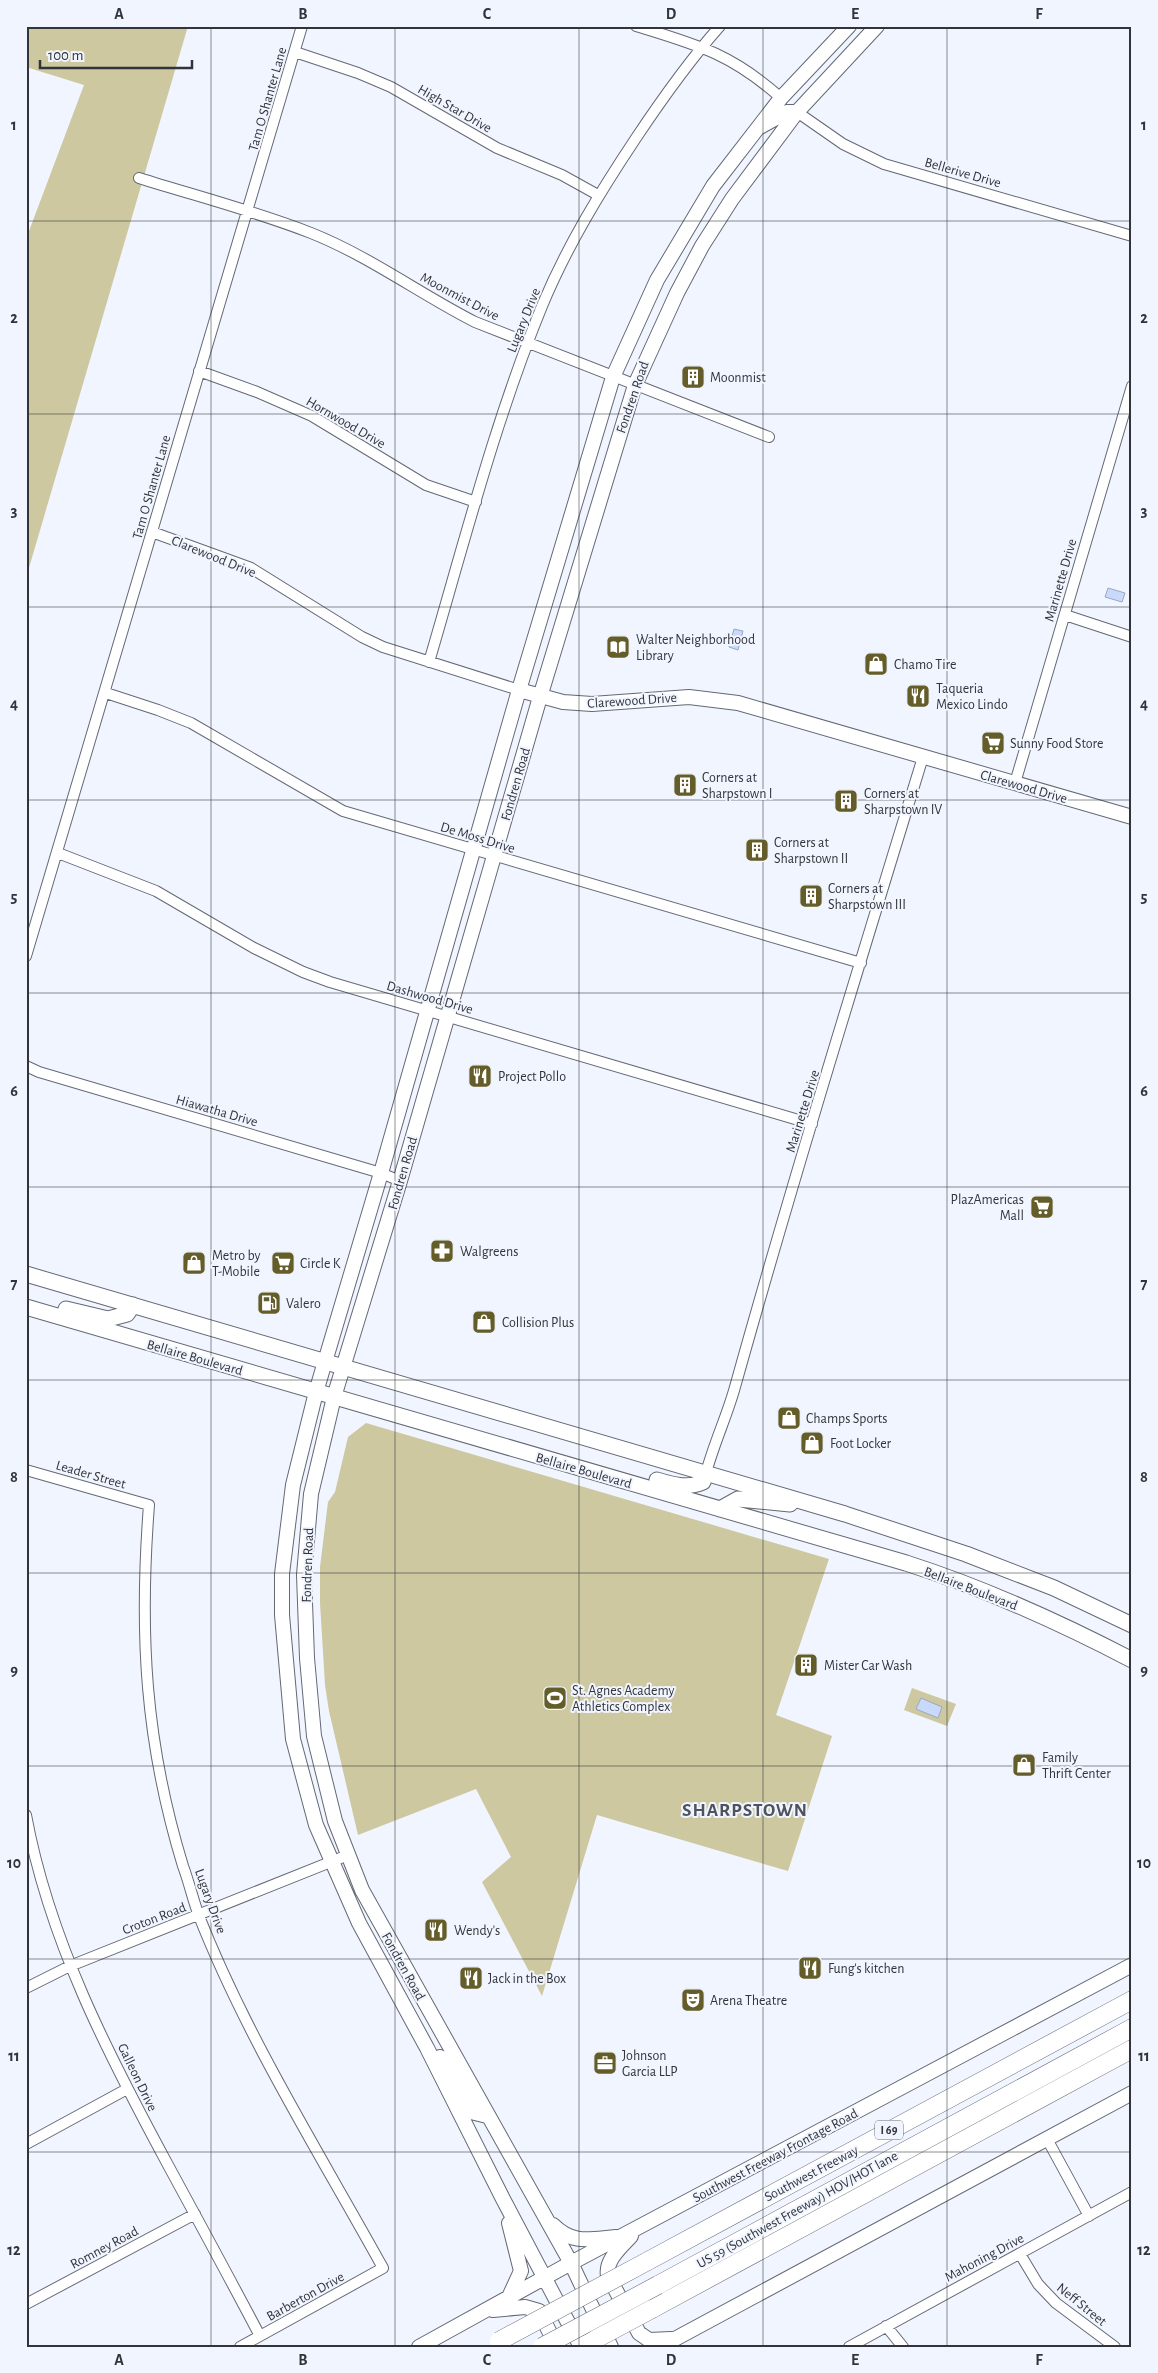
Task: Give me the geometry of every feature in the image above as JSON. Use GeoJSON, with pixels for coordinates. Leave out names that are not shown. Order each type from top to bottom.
{"type":"FeatureCollection","features":[{"type":"Feature","properties":{"kind":"highway","name":"Southwest Freeway"},"geometry":{"type":"LineString","coordinates":[[494,2344],[1132,2000]]}},
{"type":"Feature","properties":{"kind":"highway","name":"US 59 (Southwest Freeway) HOV/HOT lane"},"geometry":{"type":"LineString","coordinates":[[542,2347],[1132,2028]]}},
{"type":"Feature","properties":{"kind":"highway"},"geometry":{"type":"LineString","coordinates":[[581,2347],[1132,2049]]}},
{"type":"Feature","properties":{"kind":"main road","name":"Fondren Road"},"geometry":{"type":"LineString","coordinates":[[581,2347],[500,2194],[427,2048],[359,1924],[316,1825],[293,1739],[284,1656],[282,1574],[293,1485],[316,1392],[475,850],[519,690],[613,377],[646,303],[679,242],[713,186],[781,98],[849,26]]}},
{"type":"Feature","properties":{"kind":"main road","name":"Fondren Road"},"geometry":{"type":"LineString","coordinates":[[612,2347],[571,2263],[362,1890],[348,1855],[322,1776],[314,1736],[307,1658],[304,1575],[311,1494],[334,1397],[400,1181],[540,697],[634,385],[657,332],[702,246],[732,199],[797,112],[877,26]]}},
{"type":"Feature","properties":{"kind":"main road"},"geometry":{"type":"LineString","coordinates":[[758,128],[787,112],[797,112],[797,103],[806,89],[812,67]]}},
{"type":"Feature","properties":{"kind":"main road","name":"Clarewood Drive"},"geometry":{"type":"LineString","coordinates":[[519,690],[563,702],[592,704],[666,697],[698,697],[723,700],[755,707],[1132,817]]}},
{"type":"Feature","properties":{"kind":"main road","name":"Bellaire Boulevard"},"geometry":{"type":"LineString","coordinates":[[26,1274],[799,1500],[966,1554],[1054,1588],[1132,1625]]}},
{"type":"Feature","properties":{"kind":"main road"},"geometry":{"type":"LineString","coordinates":[[29,1308],[59,1307],[108,1319],[127,1314],[133,1305]]}},
{"type":"Feature","properties":{"kind":"main road","name":"Bellaire Boulevard"},"geometry":{"type":"LineString","coordinates":[[29,1308],[942,1574],[1042,1616],[1132,1660]]}},
{"type":"Feature","properties":{"kind":"main road"},"geometry":{"type":"LineString","coordinates":[[599,1474],[627,1473],[681,1486],[696,1485],[702,1482],[706,1472]]}},
{"type":"Feature","properties":{"kind":"main road"},"geometry":{"type":"LineString","coordinates":[[720,1509],[738,1499],[779,1504],[789,1504],[799,1500]]}},
{"type":"Feature","properties":{"kind":"main road"},"geometry":{"type":"LineString","coordinates":[[282,1574],[304,1575]]}},
{"type":"Feature","properties":{"kind":"main road","name":"Southwest Freeway Frontage Road"},"geometry":{"type":"LineString","coordinates":[[419,2347],[571,2263],[1132,1965]]}},
{"type":"Feature","properties":{"kind":"main road"},"geometry":{"type":"LineString","coordinates":[[427,2048],[442,2059],[472,2112],[487,2116]]}},
{"type":"Feature","properties":{"kind":"main road"},"geometry":{"type":"LineString","coordinates":[[660,2347],[1132,2094]]}},
{"type":"Feature","properties":{"kind":"main road"},"geometry":{"type":"LineString","coordinates":[[500,2194],[521,2266],[518,2280],[507,2300]]}},
{"type":"Feature","properties":{"kind":"main road"},"geometry":{"type":"LineString","coordinates":[[545,2217],[561,2234],[577,2240],[630,2233]]}},
{"type":"Feature","properties":{"kind":"main road"},"geometry":{"type":"LineString","coordinates":[[630,2233],[610,2262],[607,2270],[608,2276],[639,2333],[644,2338],[655,2341],[675,2339]]}},
{"type":"Feature","properties":{"kind":"main road"},"geometry":{"type":"LineString","coordinates":[[489,2310],[533,2308],[539,2311],[558,2347]]}},
{"type":"Feature","properties":{"kind":"street","name":"Tam O Shanter Lane"},"geometry":{"type":"LineString","coordinates":[[26,956],[106,692],[302,26]]}},
{"type":"Feature","properties":{"kind":"street"},"geometry":{"type":"LineString","coordinates":[[636,26],[702,46],[734,61],[759,78],[781,98]]}},
{"type":"Feature","properties":{"kind":"street","name":"Lugary Drive"},"geometry":{"type":"LineString","coordinates":[[429,662],[507,400],[566,253],[598,195],[654,111],[702,46],[720,26]]}},
{"type":"Feature","properties":{"kind":"street","name":"High Star Drive"},"geometry":{"type":"LineString","coordinates":[[295,52],[358,73],[390,87],[497,148],[562,175],[598,195]]}},
{"type":"Feature","properties":{"kind":"street","name":"Bellerive Drive"},"geometry":{"type":"LineString","coordinates":[[797,112],[843,144],[884,164],[1132,236]]}},
{"type":"Feature","properties":{"kind":"street","name":"Moonmist Drive"},"geometry":{"type":"LineString","coordinates":[[139,178],[311,233],[389,272],[434,301],[475,322],[769,437]]}},
{"type":"Feature","properties":{"kind":"street","name":"Hornwood Drive"},"geometry":{"type":"LineString","coordinates":[[199,371],[257,392],[312,416],[426,485],[476,502]]}},
{"type":"Feature","properties":{"kind":"street","name":"Marinette Drive"},"geometry":{"type":"LineString","coordinates":[[1015,783],[1132,386]]}},
{"type":"Feature","properties":{"kind":"street","name":"Clarewood Drive"},"geometry":{"type":"LineString","coordinates":[[152,532],[251,568],[362,638],[383,647],[519,690]]}},
{"type":"Feature","properties":{"kind":"street"},"geometry":{"type":"LineString","coordinates":[[1065,616],[1132,637]]}},
{"type":"Feature","properties":{"kind":"street","name":"De Moss Drive"},"geometry":{"type":"LineString","coordinates":[[106,692],[191,724],[343,811],[861,963]]}},
{"type":"Feature","properties":{"kind":"street","name":"Marinette Drive"},"geometry":{"type":"LineString","coordinates":[[706,1472],[713,1446],[730,1407],[812,1124],[923,756]]}},
{"type":"Feature","properties":{"kind":"street","name":"Dashwood Drive"},"geometry":{"type":"LineString","coordinates":[[58,853],[156,891],[254,948],[303,972],[447,1017],[812,1124]]}},
{"type":"Feature","properties":{"kind":"street","name":"Hiawatha Drive"},"geometry":{"type":"LineString","coordinates":[[26,1066],[39,1072],[381,1173],[400,1181]]}},
{"type":"Feature","properties":{"kind":"street","name":"Leader Street"},"geometry":{"type":"LineString","coordinates":[[26,1470],[149,1505]]}},
{"type":"Feature","properties":{"kind":"street","name":"Lugary Drive"},"geometry":{"type":"LineString","coordinates":[[149,1505],[143,1613],[145,1667],[154,1746],[172,1828],[199,1916],[237,2002],[384,2268]]}},
{"type":"Feature","properties":{"kind":"street","name":"Galleon Drive"},"geometry":{"type":"LineString","coordinates":[[26,1815],[32,1845],[70,1966],[127,2089],[260,2336]]}},
{"type":"Feature","properties":{"kind":"street","name":"Croton Road"},"geometry":{"type":"LineString","coordinates":[[26,1988],[70,1966],[348,1855]]}},
{"type":"Feature","properties":{"kind":"street"},"geometry":{"type":"LineString","coordinates":[[26,2144],[127,2089]]}},
{"type":"Feature","properties":{"kind":"street"},"geometry":{"type":"LineString","coordinates":[[1047,2139],[1089,2216]]}},
{"type":"Feature","properties":{"kind":"street","name":"Mahoning Drive"},"geometry":{"type":"LineString","coordinates":[[849,2347],[1132,2192]]}},
{"type":"Feature","properties":{"kind":"street","name":"Romney Road"},"geometry":{"type":"LineString","coordinates":[[26,2304],[195,2214]]}},
{"type":"Feature","properties":{"kind":"street","name":"Neff Street"},"geometry":{"type":"LineString","coordinates":[[1020,2254],[1038,2284],[1056,2303],[1115,2347]]}},
{"type":"Feature","properties":{"kind":"street","name":"Barberton Drive"},"geometry":{"type":"LineString","coordinates":[[240,2347],[384,2268]]}},
{"type":"Feature","properties":{"kind":"street"},"geometry":{"type":"LineString","coordinates":[[886,2326],[903,2347]]}},
{"type":"Feature","properties":{"kind":"shaded area"},"geometry":{"type":"Polygon","coordinates":[[[26,26],[188,26],[26,578],[26,239],[84,85],[26,67],[26,26]]]}},
{"type":"Feature","properties":{"kind":"shaded area","name":"St. Agnes Academy Athletics Complex"},"geometry":{"type":"Polygon","coordinates":[[[366,1423],[829,1559],[776,1715],[832,1736],[788,1871],[597,1815],[542,1996],[482,1882],[511,1857],[476,1789],[358,1835],[329,1711],[325,1685],[320,1603],[320,1567],[328,1502],[335,1492],[348,1437],[366,1423]]]}},
{"type":"Feature","properties":{"kind":"shaded area"},"geometry":{"type":"Polygon","coordinates":[[[912,1688],[956,1704],[947,1726],[904,1710],[912,1688]]]}},
{"type":"Feature","properties":{"kind":"water"},"geometry":{"type":"Polygon","coordinates":[[[1108,588],[1125,593],[1122,602],[1105,597],[1108,588]]]}},
{"type":"Feature","properties":{"kind":"water"},"geometry":{"type":"Polygon","coordinates":[[[734,629],[743,631],[738,650],[729,647],[734,629]]]}},
{"type":"Feature","properties":{"kind":"water"},"geometry":{"type":"Polygon","coordinates":[[[921,1698],[942,1707],[938,1718],[916,1709],[921,1698]]]}},
{"type":"Feature","properties":{"kind":"place","name":"Moonmist"},"geometry":{"type":"Point","coordinates":[693,377]}},
{"type":"Feature","properties":{"kind":"place","name":"Walter Neighborhood Library"},"geometry":{"type":"Point","coordinates":[618,647]}},
{"type":"Feature","properties":{"kind":"place","name":"Chamo Tire"},"geometry":{"type":"Point","coordinates":[876,664]}},
{"type":"Feature","properties":{"kind":"place","name":"Taqueria Mexico Lindo"},"geometry":{"type":"Point","coordinates":[918,696]}},
{"type":"Feature","properties":{"kind":"place","name":"Sunny Food Store"},"geometry":{"type":"Point","coordinates":[993,743]}},
{"type":"Feature","properties":{"kind":"place","name":"Corners at Sharpstown I"},"geometry":{"type":"Point","coordinates":[685,785]}},
{"type":"Feature","properties":{"kind":"place","name":"Corners at Sharpstown IV"},"geometry":{"type":"Point","coordinates":[846,801]}},
{"type":"Feature","properties":{"kind":"place","name":"Corners at Sharpstown II"},"geometry":{"type":"Point","coordinates":[757,850]}},
{"type":"Feature","properties":{"kind":"place","name":"Corners at Sharpstown III"},"geometry":{"type":"Point","coordinates":[811,896]}},
{"type":"Feature","properties":{"kind":"place","name":"Project Pollo"},"geometry":{"type":"Point","coordinates":[480,1076]}},
{"type":"Feature","properties":{"kind":"place","name":"PlazAmericas Mall"},"geometry":{"type":"Point","coordinates":[1042,1207]}},
{"type":"Feature","properties":{"kind":"place","name":"Walgreens"},"geometry":{"type":"Point","coordinates":[442,1251]}},
{"type":"Feature","properties":{"kind":"place","name":"Metro by T-Mobile"},"geometry":{"type":"Point","coordinates":[194,1263]}},
{"type":"Feature","properties":{"kind":"place","name":"Circle K"},"geometry":{"type":"Point","coordinates":[283,1263]}},
{"type":"Feature","properties":{"kind":"place","name":"Valero"},"geometry":{"type":"Point","coordinates":[269,1303]}},
{"type":"Feature","properties":{"kind":"place","name":"Collision Plus"},"geometry":{"type":"Point","coordinates":[484,1322]}},
{"type":"Feature","properties":{"kind":"place","name":"Champs Sports"},"geometry":{"type":"Point","coordinates":[789,1418]}},
{"type":"Feature","properties":{"kind":"place","name":"Foot Locker"},"geometry":{"type":"Point","coordinates":[812,1443]}},
{"type":"Feature","properties":{"kind":"place","name":"Mister Car Wash"},"geometry":{"type":"Point","coordinates":[806,1665]}},
{"type":"Feature","properties":{"kind":"place","name":"St. Agnes Academy Athletics Complex"},"geometry":{"type":"Point","coordinates":[555,1698]}},
{"type":"Feature","properties":{"kind":"place","name":"Family Thrift Center"},"geometry":{"type":"Point","coordinates":[1024,1765]}},
{"type":"Feature","properties":{"kind":"place","name":"Wendy's"},"geometry":{"type":"Point","coordinates":[436,1930]}},
{"type":"Feature","properties":{"kind":"place","name":"Fung's kitchen"},"geometry":{"type":"Point","coordinates":[810,1968]}},
{"type":"Feature","properties":{"kind":"place","name":"Jack in the Box"},"geometry":{"type":"Point","coordinates":[471,1978]}},
{"type":"Feature","properties":{"kind":"place","name":"Arena Theatre"},"geometry":{"type":"Point","coordinates":[693,2000]}},
{"type":"Feature","properties":{"kind":"place","name":"Johnson Garcia LLP"},"geometry":{"type":"Point","coordinates":[605,2063]}},
{"type":"Feature","properties":{"kind":"district","name":"SHARPSTOWN"},"geometry":{"type":"Point","coordinates":[745,1809]}}]}
